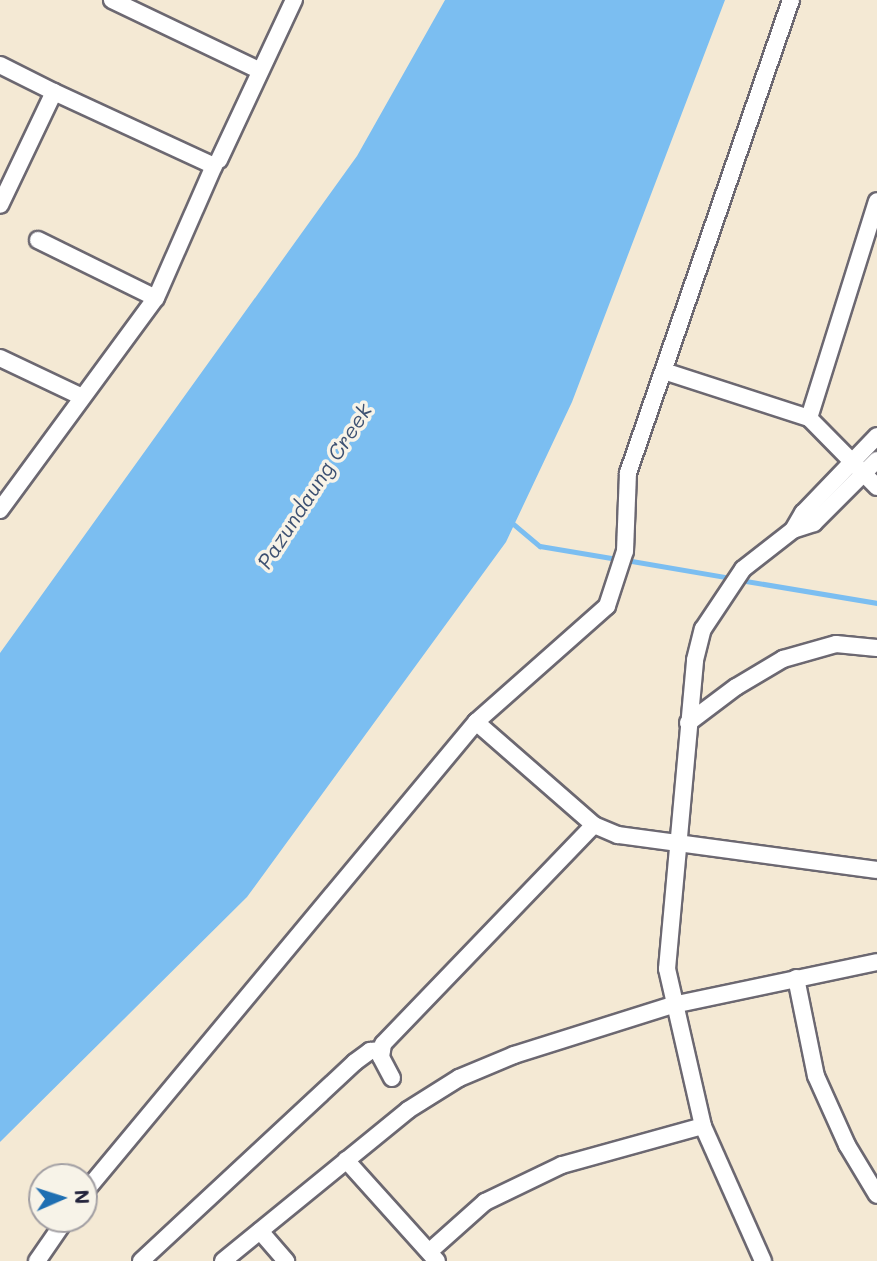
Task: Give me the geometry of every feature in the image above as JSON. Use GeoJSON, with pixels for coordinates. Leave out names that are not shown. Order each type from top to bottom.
{"type":"FeatureCollection","features":[{"type":"Feature","properties":{"kind":"street"},"geometry":{"type":"LineString","coordinates":[[112,0],[259,70]]}},
{"type":"Feature","properties":{"kind":"street"},"geometry":{"type":"LineString","coordinates":[[0,510],[156,298],[259,70],[294,0]]}},
{"type":"Feature","properties":{"kind":"street"},"geometry":{"type":"LineString","coordinates":[[98,1176],[476,722],[591,624],[607,606],[623,559],[628,473],[791,0]]}},
{"type":"Feature","properties":{"kind":"street"},"geometry":{"type":"LineString","coordinates":[[0,65],[54,92],[217,163]]}},
{"type":"Feature","properties":{"kind":"street"},"geometry":{"type":"LineString","coordinates":[[0,205],[54,92]]}},
{"type":"Feature","properties":{"kind":"street"},"geometry":{"type":"LineString","coordinates":[[810,418],[877,201]]}},
{"type":"Feature","properties":{"kind":"street"},"geometry":{"type":"LineString","coordinates":[[38,240],[156,298]]}},
{"type":"Feature","properties":{"kind":"street"},"geometry":{"type":"LineString","coordinates":[[0,358],[82,397]]}},
{"type":"Feature","properties":{"kind":"street"},"geometry":{"type":"LineString","coordinates":[[664,371],[810,418],[877,487]]}},
{"type":"Feature","properties":{"kind":"street"},"geometry":{"type":"LineString","coordinates":[[793,530],[803,513],[877,436]]}},
{"type":"Feature","properties":{"kind":"street"},"geometry":{"type":"LineString","coordinates":[[755,1258],[703,1126],[673,1005],[667,969],[688,723],[703,629],[728,588],[743,569],[793,530],[814,523],[877,460]]}},
{"type":"Feature","properties":{"kind":"street"},"geometry":{"type":"LineString","coordinates":[[688,723],[736,687],[783,659],[836,644],[877,648]]}},
{"type":"Feature","properties":{"kind":"street"},"geometry":{"type":"LineString","coordinates":[[476,722],[594,825],[618,835],[877,870]]}},
{"type":"Feature","properties":{"kind":"street"},"geometry":{"type":"LineString","coordinates":[[141,1261],[355,1062],[370,1051],[382,1050],[594,825]]}},
{"type":"Feature","properties":{"kind":"street"},"geometry":{"type":"LineString","coordinates":[[223,1261],[408,1110],[459,1078],[514,1055],[673,1005],[877,962]]}},
{"type":"Feature","properties":{"kind":"street"},"geometry":{"type":"LineString","coordinates":[[796,978],[816,1076],[847,1144],[877,1195]]}},
{"type":"Feature","properties":{"kind":"street"},"geometry":{"type":"LineString","coordinates":[[382,1050],[392,1077]]}},
{"type":"Feature","properties":{"kind":"street"},"geometry":{"type":"LineString","coordinates":[[346,1160],[433,1256],[485,1202],[562,1165],[703,1126]]}},
{"type":"Feature","properties":{"kind":"street"},"geometry":{"type":"LineString","coordinates":[[260,1231],[286,1261]]}},
{"type":"Feature","properties":{"kind":"street"},"geometry":{"type":"LineString","coordinates":[[37,1261],[56,1233]]}},
{"type":"Feature","properties":{"kind":"water","name":"Pazundaung Creek"},"geometry":{"type":"Polygon","coordinates":[[[445,0],[725,0],[572,402],[506,542],[247,897],[0,1142],[0,653],[357,156],[445,0]]]}},
{"type":"Feature","properties":{"kind":"waterway"},"geometry":{"type":"LineString","coordinates":[[510,521],[540,546],[617,559]]}},
{"type":"Feature","properties":{"kind":"waterway"},"geometry":{"type":"LineString","coordinates":[[626,560],[731,578]]}},
{"type":"Feature","properties":{"kind":"waterway"},"geometry":{"type":"LineString","coordinates":[[740,580],[877,603]]}}]}
